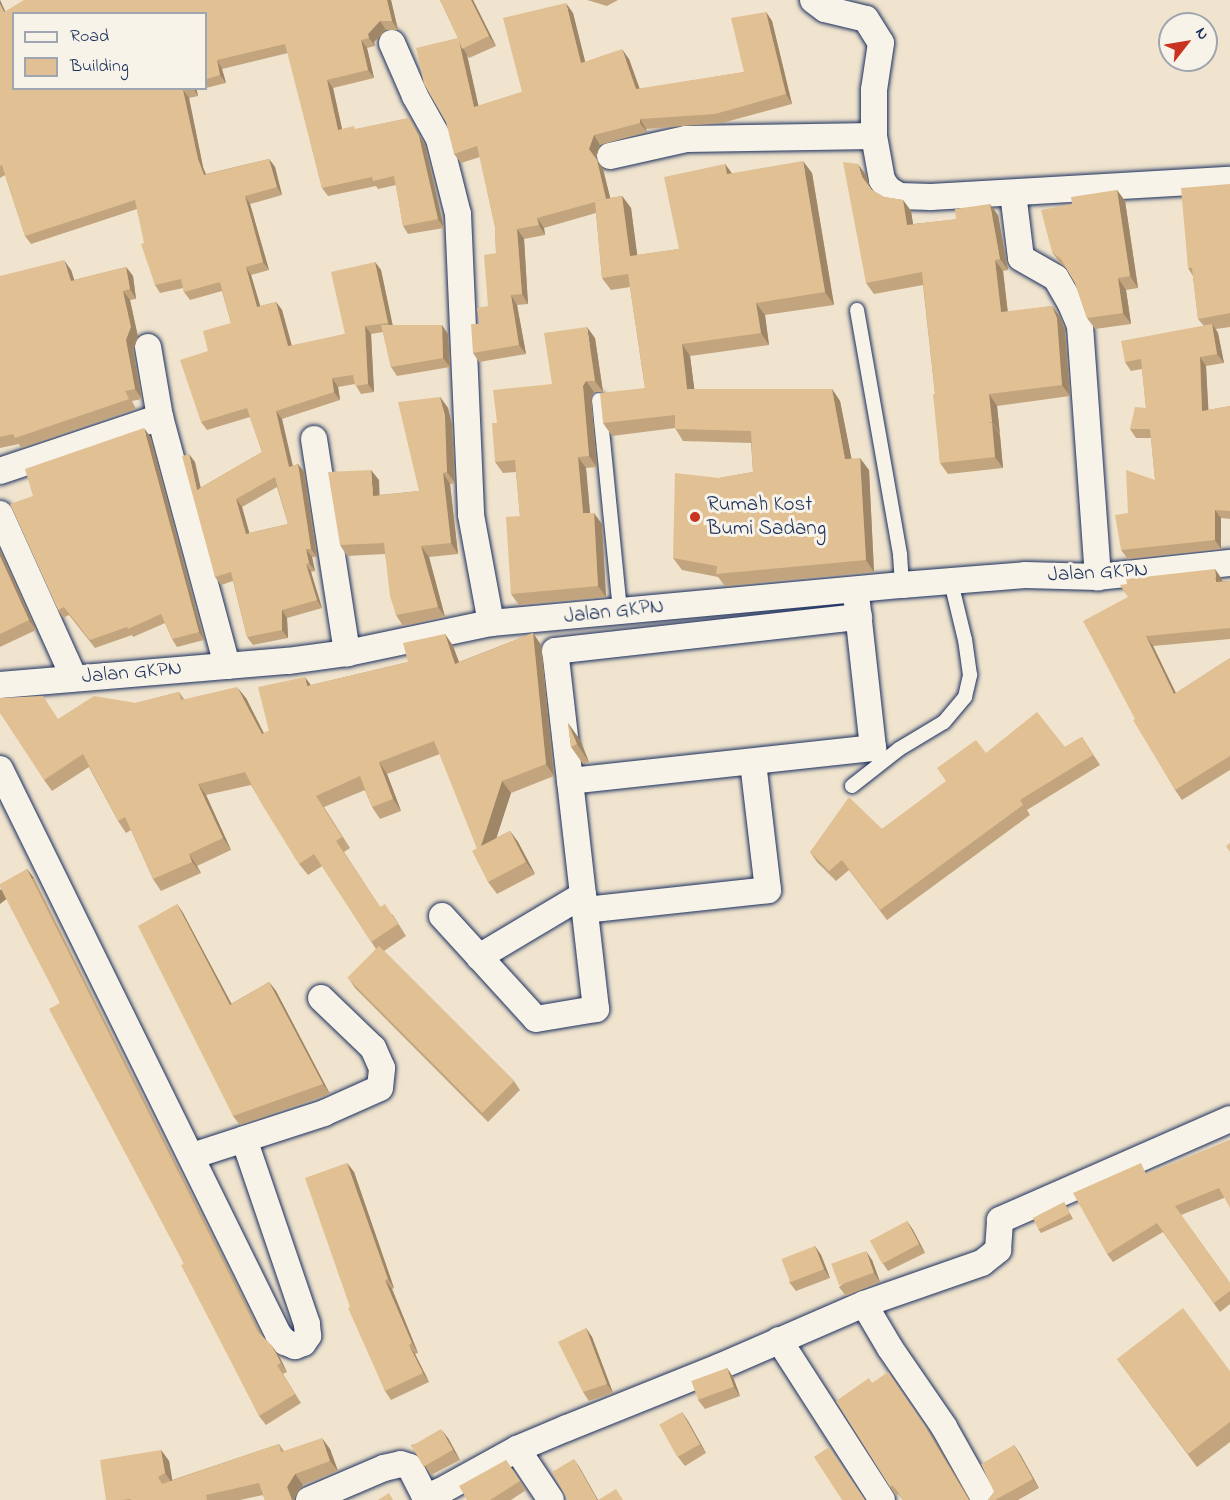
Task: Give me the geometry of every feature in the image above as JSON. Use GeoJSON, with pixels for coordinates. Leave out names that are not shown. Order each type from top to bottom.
{"type":"FeatureCollection","features":[{"type":"Feature","properties":{"kind":"street"},"geometry":{"type":"LineString","coordinates":[[813,0],[825,9],[866,19],[881,43],[874,90],[874,136],[882,180],[888,189],[900,196],[932,197],[1230,180]]}},
{"type":"Feature","properties":{"kind":"street"},"geometry":{"type":"LineString","coordinates":[[392,43],[415,96],[439,139],[458,214],[471,515],[491,623]]}},
{"type":"Feature","properties":{"kind":"street"},"geometry":{"type":"LineString","coordinates":[[610,156],[686,138],[874,136]]}},
{"type":"Feature","properties":{"kind":"street"},"geometry":{"type":"LineString","coordinates":[[1013,193],[1021,258],[1056,278],[1080,326],[1098,577]]}},
{"type":"Feature","properties":{"kind":"street"},"geometry":{"type":"LineString","coordinates":[[148,347],[160,417],[227,666]]}},
{"type":"Feature","properties":{"kind":"street"},"geometry":{"type":"LineString","coordinates":[[0,471],[160,417]]}},
{"type":"Feature","properties":{"kind":"street"},"geometry":{"type":"LineString","coordinates":[[314,439],[347,653]]}},
{"type":"Feature","properties":{"kind":"street"},"geometry":{"type":"LineString","coordinates":[[0,514],[74,678]]}},
{"type":"Feature","properties":{"kind":"street","name":"Jalan GKPN"},"geometry":{"type":"LineString","coordinates":[[0,685],[227,666],[347,653],[491,623],[1025,575],[1098,577],[1230,563]]}},
{"type":"Feature","properties":{"kind":"street"},"geometry":{"type":"LineString","coordinates":[[570,781],[873,748],[856,589]]}},
{"type":"Feature","properties":{"kind":"street"},"geometry":{"type":"LineString","coordinates":[[442,916],[536,1018],[596,1010],[555,651],[859,617]]}},
{"type":"Feature","properties":{"kind":"street"},"geometry":{"type":"LineString","coordinates":[[479,957],[584,903],[768,890],[753,762]]}},
{"type":"Feature","properties":{"kind":"street"},"geometry":{"type":"LineString","coordinates":[[0,769],[278,1334],[285,1342],[296,1346],[303,1343],[308,1336],[307,1324],[244,1139]]}},
{"type":"Feature","properties":{"kind":"street"},"geometry":{"type":"LineString","coordinates":[[192,1156],[324,1113],[381,1088],[382,1068],[373,1048],[321,998]]}},
{"type":"Feature","properties":{"kind":"street"},"geometry":{"type":"LineString","coordinates":[[309,1500],[384,1468],[401,1464],[410,1467],[424,1494],[428,1496],[517,1449],[720,1367],[783,1345],[982,1263],[998,1250],[1000,1220],[1230,1119]]}},
{"type":"Feature","properties":{"kind":"street"},"geometry":{"type":"LineString","coordinates":[[867,1310],[944,1427],[985,1500]]}},
{"type":"Feature","properties":{"kind":"street"},"geometry":{"type":"LineString","coordinates":[[783,1345],[882,1500]]}},
{"type":"Feature","properties":{"kind":"street"},"geometry":{"type":"LineString","coordinates":[[517,1449],[551,1500]]}},
{"type":"Feature","properties":{"kind":"lane"},"geometry":{"type":"LineString","coordinates":[[857,310],[898,543],[902,585]]}},
{"type":"Feature","properties":{"kind":"lane"},"geometry":{"type":"LineString","coordinates":[[600,400],[620,611]]}},
{"type":"Feature","properties":{"kind":"lane"},"geometry":{"type":"LineString","coordinates":[[852,786],[899,748],[944,722],[964,697],[970,675],[965,640],[951,582]]}},
{"type":"Feature","properties":{"kind":"building"},"geometry":{"type":"Polygon","coordinates":[[[24,0],[387,0],[392,21],[380,21],[368,34],[369,38],[361,40],[368,70],[327,80],[338,130],[354,126],[355,129],[409,118],[419,136],[438,219],[403,226],[394,176],[373,181],[372,177],[322,188],[285,44],[217,60],[220,75],[207,79],[207,12],[12,12],[12,90],[183,90],[198,159],[204,175],[269,159],[277,187],[245,196],[263,262],[246,267],[257,307],[276,302],[288,346],[345,334],[331,272],[375,262],[388,323],[365,326],[368,384],[355,386],[353,375],[332,378],[334,392],[276,411],[289,467],[298,464],[311,549],[306,549],[309,563],[306,564],[317,600],[282,610],[282,630],[247,637],[231,572],[215,577],[182,456],[189,454],[197,490],[262,452],[247,408],[201,422],[180,360],[208,351],[203,331],[231,323],[220,282],[184,292],[181,279],[155,285],[141,244],[144,243],[135,200],[25,236],[2,165],[0,166],[0,4],[4,12],[24,0]],[[275,477],[236,499],[246,534],[288,524],[275,477]]]}},
{"type":"Feature","properties":{"kind":"building"},"geometry":{"type":"Polygon","coordinates":[[[440,0],[471,0],[489,36],[462,49],[459,41],[474,107],[522,92],[503,18],[566,3],[581,63],[622,49],[636,89],[744,72],[731,18],[766,12],[786,94],[715,114],[640,119],[640,123],[594,135],[589,149],[597,160],[606,199],[537,218],[539,225],[517,229],[522,294],[511,295],[519,345],[473,353],[471,324],[480,324],[477,308],[488,306],[484,255],[496,253],[495,227],[477,146],[454,154],[446,122],[424,84],[416,48],[458,38],[440,0]]]}},
{"type":"Feature","properties":{"kind":"building"},"geometry":{"type":"Polygon","coordinates":[[[803,161],[825,292],[756,303],[761,333],[682,344],[687,389],[832,389],[845,459],[860,458],[866,560],[716,574],[717,566],[673,558],[675,473],[719,478],[753,472],[751,431],[675,429],[675,415],[603,423],[600,393],[645,388],[628,274],[602,278],[595,201],[622,196],[630,256],[679,249],[664,177],[725,164],[727,174],[803,161]]]}},
{"type":"Feature","properties":{"kind":"building"},"geometry":{"type":"Polygon","coordinates":[[[843,162],[858,164],[862,177],[872,190],[884,197],[903,200],[907,225],[956,219],[955,209],[990,204],[1000,259],[995,260],[1001,312],[1052,306],[1057,318],[1062,385],[989,394],[992,422],[988,422],[992,423],[995,457],[940,463],[922,272],[866,283],[843,162]]]}},
{"type":"Feature","properties":{"kind":"building"},"geometry":{"type":"Polygon","coordinates":[[[1230,184],[1230,313],[1198,319],[1192,268],[1188,268],[1181,188],[1230,184]]]}},
{"type":"Feature","properties":{"kind":"building"},"geometry":{"type":"Polygon","coordinates":[[[1117,190],[1130,276],[1118,278],[1123,313],[1087,318],[1075,283],[1061,259],[1052,252],[1041,210],[1072,204],[1071,197],[1117,190]]]}},
{"type":"Feature","properties":{"kind":"building"},"geometry":{"type":"Polygon","coordinates":[[[64,260],[71,281],[126,267],[130,289],[123,291],[131,327],[126,340],[135,389],[125,391],[129,399],[15,438],[13,434],[0,437],[0,276],[64,260]]]}},
{"type":"Feature","properties":{"kind":"building"},"geometry":{"type":"Polygon","coordinates":[[[1212,324],[1217,354],[1200,357],[1202,411],[1230,406],[1230,511],[1215,510],[1215,540],[1121,550],[1115,515],[1128,513],[1126,470],[1155,480],[1150,429],[1130,429],[1135,407],[1146,408],[1141,359],[1125,362],[1121,341],[1212,324]]]}},
{"type":"Feature","properties":{"kind":"building"},"geometry":{"type":"Polygon","coordinates":[[[381,325],[442,325],[443,358],[391,367],[381,325]]]}},
{"type":"Feature","properties":{"kind":"building"},"geometry":{"type":"Polygon","coordinates":[[[587,327],[595,381],[586,381],[583,386],[589,456],[578,457],[583,513],[594,513],[598,586],[511,594],[506,517],[520,516],[515,460],[495,462],[492,423],[497,423],[493,390],[552,384],[544,333],[587,327]]]}},
{"type":"Feature","properties":{"kind":"building"},"geometry":{"type":"Polygon","coordinates":[[[440,397],[445,415],[447,472],[443,473],[451,543],[421,546],[438,607],[396,615],[390,596],[384,543],[340,545],[328,472],[371,470],[373,496],[419,491],[398,402],[440,397]]]}},
{"type":"Feature","properties":{"kind":"building"},"geometry":{"type":"Polygon","coordinates":[[[144,428],[199,632],[172,639],[161,614],[128,629],[127,627],[90,640],[64,607],[58,610],[10,504],[33,496],[25,469],[144,428]]]}},
{"type":"Feature","properties":{"kind":"building"},"geometry":{"type":"Polygon","coordinates":[[[0,556],[29,620],[0,634],[0,556]]]}},
{"type":"Feature","properties":{"kind":"building"},"geometry":{"type":"Polygon","coordinates":[[[1215,569],[1216,582],[1230,581],[1230,628],[1146,636],[1174,694],[1230,658],[1230,756],[1175,790],[1133,720],[1135,719],[1083,621],[1128,597],[1120,585],[1127,584],[1126,579],[1215,569]]]}},
{"type":"Feature","properties":{"kind":"building"},"geometry":{"type":"Polygon","coordinates":[[[533,633],[546,764],[502,781],[481,846],[510,831],[526,862],[488,882],[472,851],[477,848],[434,741],[379,762],[393,799],[372,807],[360,776],[316,796],[342,837],[336,841],[380,907],[385,904],[398,924],[371,942],[314,854],[299,864],[261,803],[245,772],[198,784],[223,838],[189,854],[192,862],[153,879],[125,817],[118,821],[83,754],[44,780],[0,713],[0,698],[43,696],[58,719],[94,696],[136,703],[179,692],[181,700],[237,687],[262,734],[269,731],[258,687],[305,677],[307,686],[408,662],[403,643],[445,634],[455,664],[533,633]]]}},
{"type":"Feature","properties":{"kind":"building"},"geometry":{"type":"Polygon","coordinates":[[[1037,712],[1065,747],[1082,737],[1093,755],[1020,800],[1023,805],[880,910],[842,860],[829,871],[810,852],[849,797],[882,829],[946,781],[937,768],[976,740],[986,753],[1037,712]]]}},
{"type":"Feature","properties":{"kind":"building"},"geometry":{"type":"Polygon","coordinates":[[[568,723],[577,744],[571,747],[568,723]]]}},
{"type":"Feature","properties":{"kind":"building"},"geometry":{"type":"Polygon","coordinates":[[[27,869],[258,1332],[272,1346],[281,1363],[277,1365],[295,1394],[259,1416],[181,1265],[184,1264],[49,1009],[60,1003],[0,887],[0,884],[27,869]]]}},
{"type":"Feature","properties":{"kind":"building"},"geometry":{"type":"Polygon","coordinates":[[[177,904],[230,1005],[269,982],[323,1084],[233,1116],[138,926],[177,904]]]}},
{"type":"Feature","properties":{"kind":"building"},"geometry":{"type":"Polygon","coordinates":[[[379,946],[514,1081],[482,1113],[347,978],[379,946]]]}},
{"type":"Feature","properties":{"kind":"building"},"geometry":{"type":"Polygon","coordinates":[[[1230,1140],[1230,1208],[1219,1188],[1175,1206],[1230,1283],[1230,1291],[1214,1303],[1157,1223],[1107,1254],[1073,1193],[1141,1163],[1146,1174],[1230,1140]]]}},
{"type":"Feature","properties":{"kind":"building"},"geometry":{"type":"Polygon","coordinates":[[[347,1163],[388,1279],[385,1280],[412,1343],[409,1345],[423,1373],[385,1391],[348,1308],[350,1307],[305,1178],[347,1163]]]}},
{"type":"Feature","properties":{"kind":"building"},"geometry":{"type":"Polygon","coordinates":[[[1064,1202],[1070,1214],[1039,1229],[1033,1218],[1064,1202]]]}},
{"type":"Feature","properties":{"kind":"building"},"geometry":{"type":"Polygon","coordinates":[[[907,1221],[919,1244],[882,1264],[870,1241],[907,1221]]]}},
{"type":"Feature","properties":{"kind":"building"},"geometry":{"type":"Polygon","coordinates":[[[815,1246],[824,1269],[790,1282],[781,1259],[815,1246]]]}},
{"type":"Feature","properties":{"kind":"building"},"geometry":{"type":"Polygon","coordinates":[[[866,1251],[874,1273],[839,1285],[831,1264],[866,1251]]]}},
{"type":"Feature","properties":{"kind":"building"},"geometry":{"type":"Polygon","coordinates":[[[1183,1308],[1230,1371],[1230,1422],[1188,1454],[1117,1359],[1183,1308]]]}},
{"type":"Feature","properties":{"kind":"building"},"geometry":{"type":"Polygon","coordinates":[[[586,1328],[607,1384],[583,1392],[558,1342],[586,1328]]]}},
{"type":"Feature","properties":{"kind":"building"},"geometry":{"type":"Polygon","coordinates":[[[727,1368],[734,1387],[698,1400],[691,1381],[727,1368]]]}},
{"type":"Feature","properties":{"kind":"building"},"geometry":{"type":"Polygon","coordinates":[[[888,1372],[925,1426],[969,1500],[903,1500],[892,1485],[890,1487],[836,1401],[869,1378],[872,1383],[888,1372]]]}},
{"type":"Feature","properties":{"kind":"building"},"geometry":{"type":"Polygon","coordinates":[[[682,1412],[700,1444],[677,1457],[659,1425],[682,1412]]]}},
{"type":"Feature","properties":{"kind":"building"},"geometry":{"type":"Polygon","coordinates":[[[441,1429],[453,1450],[424,1467],[412,1446],[441,1429]]]}},
{"type":"Feature","properties":{"kind":"building"},"geometry":{"type":"Polygon","coordinates":[[[322,1438],[330,1461],[295,1474],[287,1487],[292,1500],[265,1500],[259,1483],[206,1495],[207,1500],[106,1500],[100,1460],[161,1450],[165,1473],[158,1477],[162,1484],[279,1444],[281,1452],[322,1438]]]}},
{"type":"Feature","properties":{"kind":"building"},"geometry":{"type":"Polygon","coordinates":[[[1014,1445],[1033,1479],[995,1500],[988,1500],[994,1492],[981,1464],[1014,1445]]]}},
{"type":"Feature","properties":{"kind":"building"},"geometry":{"type":"Polygon","coordinates":[[[829,1447],[865,1500],[842,1500],[814,1457],[829,1447]]]}},
{"type":"Feature","properties":{"kind":"building"},"geometry":{"type":"Polygon","coordinates":[[[574,1459],[597,1500],[568,1500],[552,1472],[574,1459]]]}},
{"type":"Feature","properties":{"kind":"building"},"geometry":{"type":"Polygon","coordinates":[[[506,1460],[520,1481],[490,1500],[467,1500],[459,1486],[506,1460]]]}},
{"type":"Feature","properties":{"kind":"building"},"geometry":{"type":"Polygon","coordinates":[[[616,1489],[623,1500],[598,1500],[616,1489]]]}},
{"type":"Feature","properties":{"kind":"building"},"geometry":{"type":"Polygon","coordinates":[[[389,1493],[393,1500],[378,1500],[389,1493]]]}},
{"type":"Feature","properties":{"kind":"place","name":"Rumah Kost Bumi Sadang"},"geometry":{"type":"Point","coordinates":[695,517]}}]}
